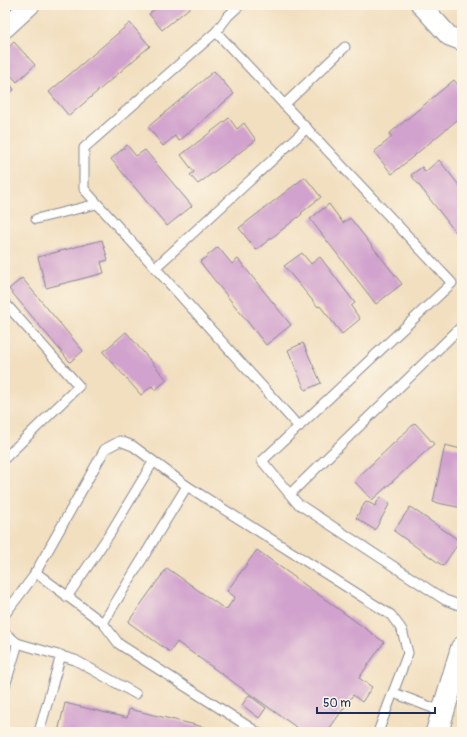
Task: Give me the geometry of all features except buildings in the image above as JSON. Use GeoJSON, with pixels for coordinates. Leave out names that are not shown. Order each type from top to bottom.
{"type":"FeatureCollection","features":[{"type":"Feature","properties":{"kind":"street"},"geometry":{"type":"LineString","coordinates":[[5,28],[30,5]]}},
{"type":"Feature","properties":{"kind":"street"},"geometry":{"type":"LineString","coordinates":[[421,5],[449,36],[462,41]]}},
{"type":"Feature","properties":{"kind":"street"},"geometry":{"type":"LineString","coordinates":[[440,722],[462,648]]}},
{"type":"Feature","properties":{"kind":"lane"},"geometry":{"type":"LineString","coordinates":[[240,5],[228,16],[216,32],[84,148],[84,189],[299,427]]}},
{"type":"Feature","properties":{"kind":"lane"},"geometry":{"type":"LineString","coordinates":[[216,32],[452,283],[462,286]]}},
{"type":"Feature","properties":{"kind":"lane"},"geometry":{"type":"LineString","coordinates":[[284,104],[346,47]]}},
{"type":"Feature","properties":{"kind":"lane"},"geometry":{"type":"LineString","coordinates":[[155,268],[307,128]]}},
{"type":"Feature","properties":{"kind":"lane"},"geometry":{"type":"LineString","coordinates":[[36,219],[97,204]]}},
{"type":"Feature","properties":{"kind":"lane"},"geometry":{"type":"LineString","coordinates":[[452,283],[262,461],[297,503],[445,600],[462,606]]}},
{"type":"Feature","properties":{"kind":"lane"},"geometry":{"type":"LineString","coordinates":[[5,303],[79,386],[5,458]]}},
{"type":"Feature","properties":{"kind":"lane"},"geometry":{"type":"LineString","coordinates":[[290,494],[462,326]]}},
{"type":"Feature","properties":{"kind":"lane"},"geometry":{"type":"LineString","coordinates":[[5,614],[35,572],[105,449],[120,441],[133,446],[187,486],[391,615],[402,630],[408,653],[378,732]]}},
{"type":"Feature","properties":{"kind":"lane"},"geometry":{"type":"LineString","coordinates":[[67,597],[111,532],[153,462]]}},
{"type":"Feature","properties":{"kind":"lane"},"geometry":{"type":"LineString","coordinates":[[103,623],[187,486]]}},
{"type":"Feature","properties":{"kind":"lane"},"geometry":{"type":"LineString","coordinates":[[35,572],[103,623],[119,644],[258,732]]}},
{"type":"Feature","properties":{"kind":"lane"},"geometry":{"type":"LineString","coordinates":[[5,633],[17,643],[61,655],[90,667],[136,694]]}},
{"type":"Feature","properties":{"kind":"lane"},"geometry":{"type":"LineString","coordinates":[[5,686],[17,643]]}},
{"type":"Feature","properties":{"kind":"lane"},"geometry":{"type":"LineString","coordinates":[[39,732],[61,655]]}},
{"type":"Feature","properties":{"kind":"lane"},"geometry":{"type":"LineString","coordinates":[[394,693],[440,722]]}}]}
